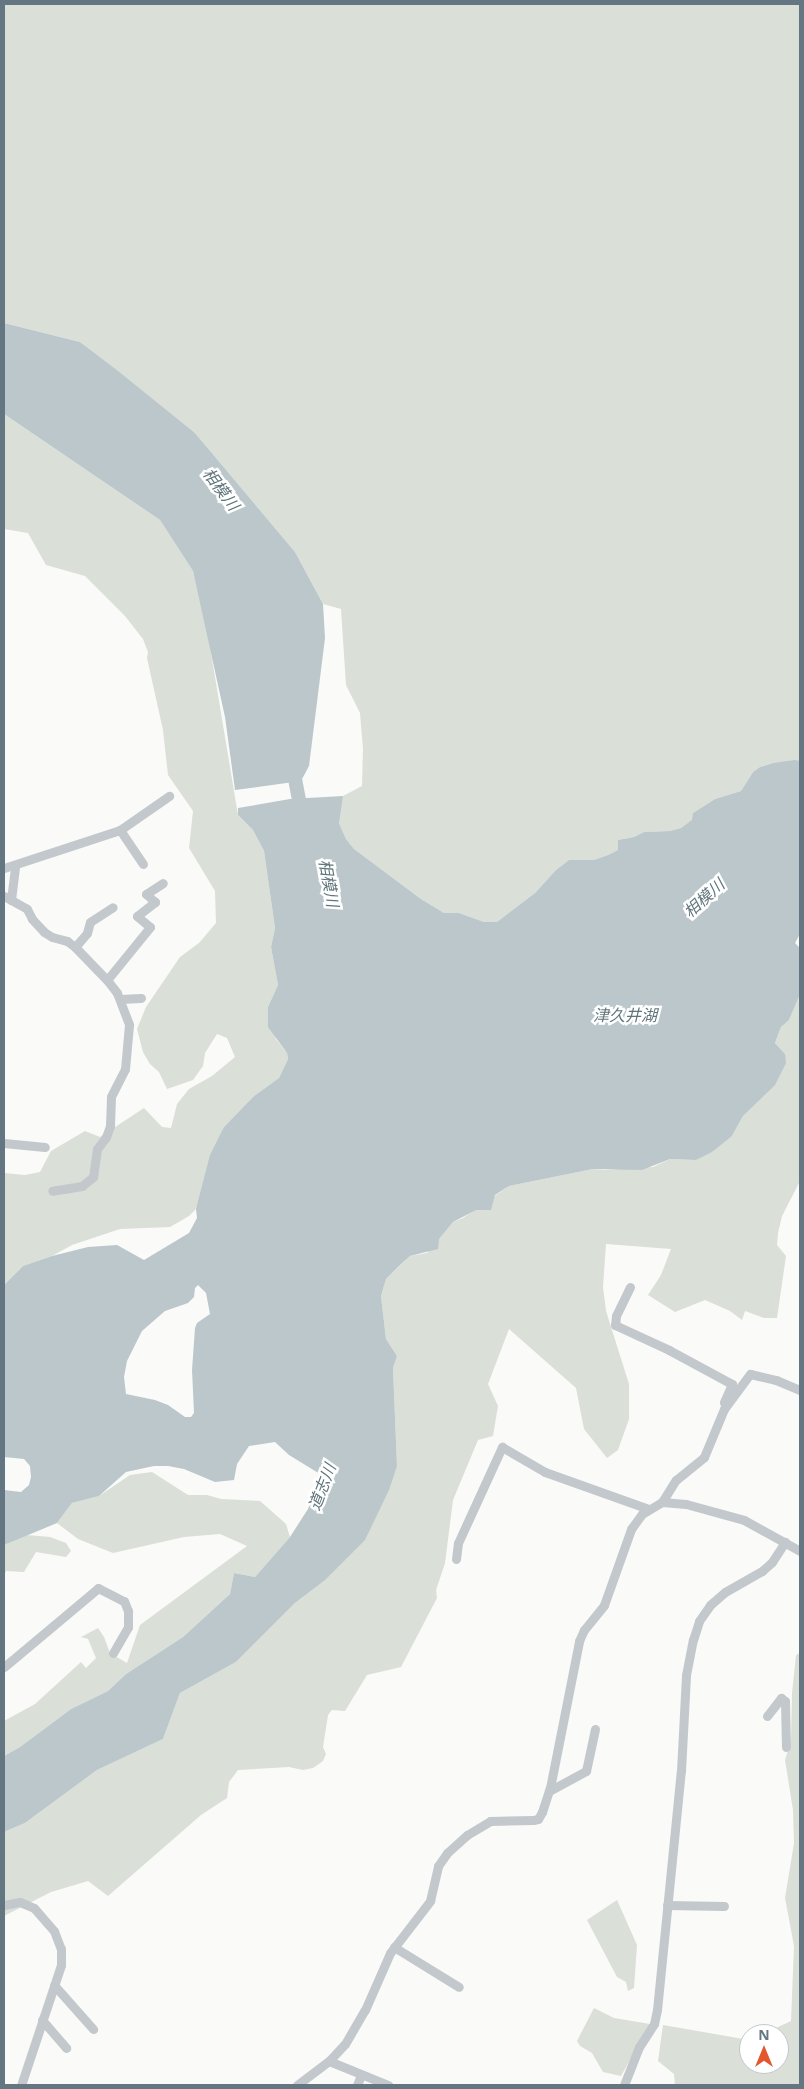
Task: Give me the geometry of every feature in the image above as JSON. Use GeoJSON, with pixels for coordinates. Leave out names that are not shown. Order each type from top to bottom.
{"type":"FeatureCollection","features":[{"type":"Feature","properties":{"kind":"street"},"geometry":{"type":"LineString","coordinates":[[4,868],[120,830],[169,796]]}},
{"type":"Feature","properties":{"kind":"street"},"geometry":{"type":"LineString","coordinates":[[120,830],[143,864]]}},
{"type":"Feature","properties":{"kind":"street"},"geometry":{"type":"LineString","coordinates":[[15,864],[7,898],[27,909],[32,919],[44,932],[52,937],[67,941],[75,947],[107,980],[120,999],[129,1025],[129,1049],[125,1068],[111,1097],[110,1126],[106,1137],[96,1148],[94,1176],[82,1186],[52,1192]]}},
{"type":"Feature","properties":{"kind":"street"},"geometry":{"type":"LineString","coordinates":[[107,980],[150,927],[136,916],[155,902],[146,894],[163,883]]}},
{"type":"Feature","properties":{"kind":"street"},"geometry":{"type":"LineString","coordinates":[[75,947],[87,933],[90,922],[113,907]]}},
{"type":"Feature","properties":{"kind":"street"},"geometry":{"type":"LineString","coordinates":[[120,999],[141,998]]}},
{"type":"Feature","properties":{"kind":"street"},"geometry":{"type":"LineString","coordinates":[[4,1143],[45,1147]]}},
{"type":"Feature","properties":{"kind":"street"},"geometry":{"type":"LineString","coordinates":[[630,1287],[616,1316],[615,1325],[669,1350],[732,1384],[724,1400],[724,1409]]}},
{"type":"Feature","properties":{"kind":"street"},"geometry":{"type":"LineString","coordinates":[[662,1502],[676,1480],[704,1457],[724,1409],[750,1374],[776,1380],[800,1390]]}},
{"type":"Feature","properties":{"kind":"street"},"geometry":{"type":"LineString","coordinates":[[456,1558],[458,1543],[502,1447],[544,1472],[649,1509]]}},
{"type":"Feature","properties":{"kind":"street"},"geometry":{"type":"LineString","coordinates":[[298,2085],[338,2053],[352,2032],[394,1946],[430,1900],[438,1866],[453,1846],[490,1821],[538,1819],[549,1791],[579,1641],[584,1630],[604,1605],[631,1529],[649,1509],[662,1502],[686,1504],[735,1516],[800,1551]]}},
{"type":"Feature","properties":{"kind":"street"},"geometry":{"type":"LineString","coordinates":[[624,2085],[639,2047],[654,2024],[658,2010],[680,1771],[686,1676],[692,1640],[699,1621],[710,1605],[724,1592],[762,1571],[772,1562],[785,1542]]}},
{"type":"Feature","properties":{"kind":"street"},"geometry":{"type":"LineString","coordinates":[[4,1667],[98,1588],[124,1601],[128,1611],[128,1627],[113,1653]]}},
{"type":"Feature","properties":{"kind":"street"},"geometry":{"type":"LineString","coordinates":[[768,1716],[781,1698],[785,1701],[786,1747]]}},
{"type":"Feature","properties":{"kind":"street"},"geometry":{"type":"LineString","coordinates":[[549,1791],[586,1771],[595,1729]]}},
{"type":"Feature","properties":{"kind":"street"},"geometry":{"type":"LineString","coordinates":[[4,1905],[20,1902],[30,1905],[42,1916],[57,1936],[61,1948],[61,1961],[54,1985],[21,2085]]}},
{"type":"Feature","properties":{"kind":"street"},"geometry":{"type":"LineString","coordinates":[[667,1905],[724,1906]]}},
{"type":"Feature","properties":{"kind":"street"},"geometry":{"type":"LineString","coordinates":[[394,1946],[459,1987]]}},
{"type":"Feature","properties":{"kind":"street"},"geometry":{"type":"LineString","coordinates":[[54,1985],[92,2029]]}},
{"type":"Feature","properties":{"kind":"street"},"geometry":{"type":"LineString","coordinates":[[42,2020],[66,2048]]}},
{"type":"Feature","properties":{"kind":"street"},"geometry":{"type":"LineString","coordinates":[[329,2061],[388,2085]]}},
{"type":"Feature","properties":{"kind":"street"},"geometry":{"type":"LineString","coordinates":[[357,2085],[361,2075]]}},
{"type":"Feature","properties":{"kind":"shaded area"},"geometry":{"type":"Polygon","coordinates":[[[4,4],[800,4],[800,761],[773,763],[760,767],[753,772],[741,791],[715,799],[693,813],[693,820],[681,828],[670,831],[644,832],[634,837],[618,840],[618,850],[594,860],[569,860],[556,870],[535,893],[497,922],[484,922],[459,913],[444,913],[421,899],[354,849],[346,839],[339,823],[340,808],[343,796],[362,786],[363,749],[360,713],[346,685],[341,609],[323,604],[295,552],[195,433],[80,342],[4,323],[4,4]]]}},
{"type":"Feature","properties":{"kind":"shaded area"},"geometry":{"type":"Polygon","coordinates":[[[4,414],[160,520],[193,571],[207,629],[238,815],[253,830],[264,851],[275,928],[271,947],[278,985],[268,1007],[276,1039],[287,1053],[288,1059],[279,1078],[254,1096],[224,1127],[196,1209],[189,1216],[170,1227],[120,1229],[72,1245],[52,1256],[23,1266],[4,1285],[4,1173],[25,1175],[40,1172],[51,1151],[85,1131],[100,1137],[144,1108],[162,1127],[171,1128],[177,1104],[189,1089],[212,1076],[235,1057],[227,1038],[217,1034],[205,1053],[203,1066],[193,1080],[167,1089],[159,1072],[150,1064],[143,1052],[137,1029],[146,1007],[180,957],[199,943],[216,923],[215,891],[189,848],[193,811],[168,775],[163,730],[147,658],[148,652],[143,639],[125,616],[85,576],[46,565],[28,533],[4,529],[4,414]]]}},
{"type":"Feature","properties":{"kind":"shaded area"},"geometry":{"type":"Polygon","coordinates":[[[800,993],[800,1181],[782,1216],[778,1233],[777,1245],[786,1256],[777,1318],[764,1318],[745,1311],[742,1320],[730,1311],[705,1300],[675,1312],[648,1295],[661,1275],[671,1249],[606,1244],[603,1287],[606,1311],[629,1384],[629,1419],[618,1450],[607,1458],[584,1429],[576,1388],[509,1329],[488,1384],[498,1406],[493,1436],[478,1440],[453,1500],[445,1563],[436,1590],[437,1598],[401,1667],[367,1675],[345,1711],[332,1710],[328,1715],[323,1747],[326,1754],[323,1761],[313,1768],[303,1770],[289,1767],[238,1770],[229,1782],[227,1798],[201,1815],[108,1896],[88,1881],[51,1892],[4,1916],[4,1832],[25,1823],[97,1770],[163,1739],[180,1693],[236,1662],[295,1603],[324,1581],[397,1466],[393,1368],[397,1356],[386,1339],[381,1296],[386,1279],[410,1256],[427,1253],[453,1222],[463,1218],[509,1186],[593,1169],[653,1167],[670,1159],[696,1160],[732,1136],[743,1116],[775,1084],[785,1054],[775,1043],[781,1027],[789,1020],[800,993]]]}},
{"type":"Feature","properties":{"kind":"shaded area"},"geometry":{"type":"Polygon","coordinates":[[[152,1472],[188,1495],[207,1495],[221,1499],[260,1501],[286,1524],[290,1537],[255,1577],[234,1573],[230,1594],[183,1637],[126,1674],[108,1691],[71,1709],[20,1747],[4,1756],[4,1721],[35,1704],[81,1662],[86,1668],[96,1658],[88,1639],[81,1637],[98,1628],[104,1637],[110,1653],[127,1663],[140,1625],[247,1546],[220,1534],[184,1537],[113,1553],[78,1539],[57,1523],[72,1503],[99,1496],[130,1475],[152,1472]]]}},
{"type":"Feature","properties":{"kind":"shaded area"},"geometry":{"type":"Polygon","coordinates":[[[27,1535],[50,1537],[66,1543],[71,1551],[66,1557],[36,1552],[24,1572],[6,1571],[4,1576],[4,1545],[27,1535]]]}},
{"type":"Feature","properties":{"kind":"shaded area"},"geometry":{"type":"Polygon","coordinates":[[[800,1653],[800,2085],[675,2085],[674,2074],[658,2061],[663,2025],[739,2038],[739,2074],[789,2074],[789,2024],[785,2024],[791,2021],[794,1946],[785,1898],[794,1843],[793,1810],[785,1760],[791,1740],[792,1693],[796,1655],[800,1653]]]}},
{"type":"Feature","properties":{"kind":"shaded area"},"geometry":{"type":"Polygon","coordinates":[[[617,1900],[637,1945],[634,1988],[628,1991],[626,1982],[617,1977],[587,1920],[617,1900]]]}},
{"type":"Feature","properties":{"kind":"shaded area"},"geometry":{"type":"Polygon","coordinates":[[[594,2008],[614,2018],[650,2024],[621,2076],[603,2072],[592,2053],[580,2046],[577,2041],[594,2008]]]}},
{"type":"Feature","properties":{"kind":"water"},"geometry":{"type":"Polygon","coordinates":[[[4,323],[80,342],[118,371],[195,433],[295,552],[323,604],[325,638],[309,766],[301,781],[235,790],[225,717],[193,571],[160,520],[4,414],[4,323]]]}},
{"type":"Feature","properties":{"kind":"water","name":"津久井湖"},"geometry":{"type":"Polygon","coordinates":[[[800,761],[800,934],[795,943],[800,948],[800,994],[789,1020],[781,1027],[775,1043],[785,1054],[786,1063],[775,1085],[743,1116],[732,1136],[712,1152],[696,1160],[670,1159],[642,1170],[593,1169],[509,1186],[495,1195],[491,1210],[476,1210],[453,1222],[439,1239],[438,1249],[410,1256],[398,1267],[386,1279],[381,1296],[386,1339],[397,1356],[393,1368],[397,1466],[389,1490],[365,1540],[324,1581],[295,1603],[236,1662],[180,1693],[163,1739],[97,1770],[25,1823],[4,1832],[4,1756],[20,1747],[71,1709],[108,1691],[126,1674],[183,1637],[230,1594],[234,1573],[255,1577],[290,1537],[308,1509],[320,1474],[289,1455],[275,1442],[249,1446],[237,1464],[234,1480],[215,1482],[184,1469],[168,1466],[154,1466],[126,1472],[99,1496],[72,1503],[57,1523],[4,1545],[4,1490],[21,1492],[29,1485],[31,1477],[30,1466],[24,1459],[4,1457],[4,1285],[23,1266],[52,1256],[88,1247],[117,1245],[144,1260],[189,1233],[197,1218],[196,1209],[210,1155],[224,1127],[254,1096],[279,1078],[288,1059],[287,1053],[268,1027],[268,1007],[278,985],[271,947],[275,928],[264,851],[253,830],[238,815],[238,808],[290,799],[343,796],[339,823],[346,839],[354,849],[421,899],[444,913],[459,913],[484,922],[497,922],[535,893],[556,870],[569,860],[594,860],[618,850],[618,840],[634,837],[644,832],[670,831],[681,828],[692,820],[693,813],[715,799],[741,791],[753,772],[760,767],[773,763],[800,761]],[[198,1285],[195,1288],[194,1297],[188,1303],[165,1311],[142,1331],[127,1361],[124,1377],[126,1394],[155,1400],[168,1405],[185,1417],[191,1417],[194,1413],[192,1370],[195,1328],[197,1323],[210,1314],[206,1293],[198,1285]]]}},
{"type":"Feature","properties":{"kind":"waterway","name":"相模川"},"geometry":{"type":"LineString","coordinates":[[292,763],[302,816]]}},
{"type":"Feature","properties":{"kind":"water label","name":"道志川"},"geometry":{"type":"Point","coordinates":[322,1487]}}]}
